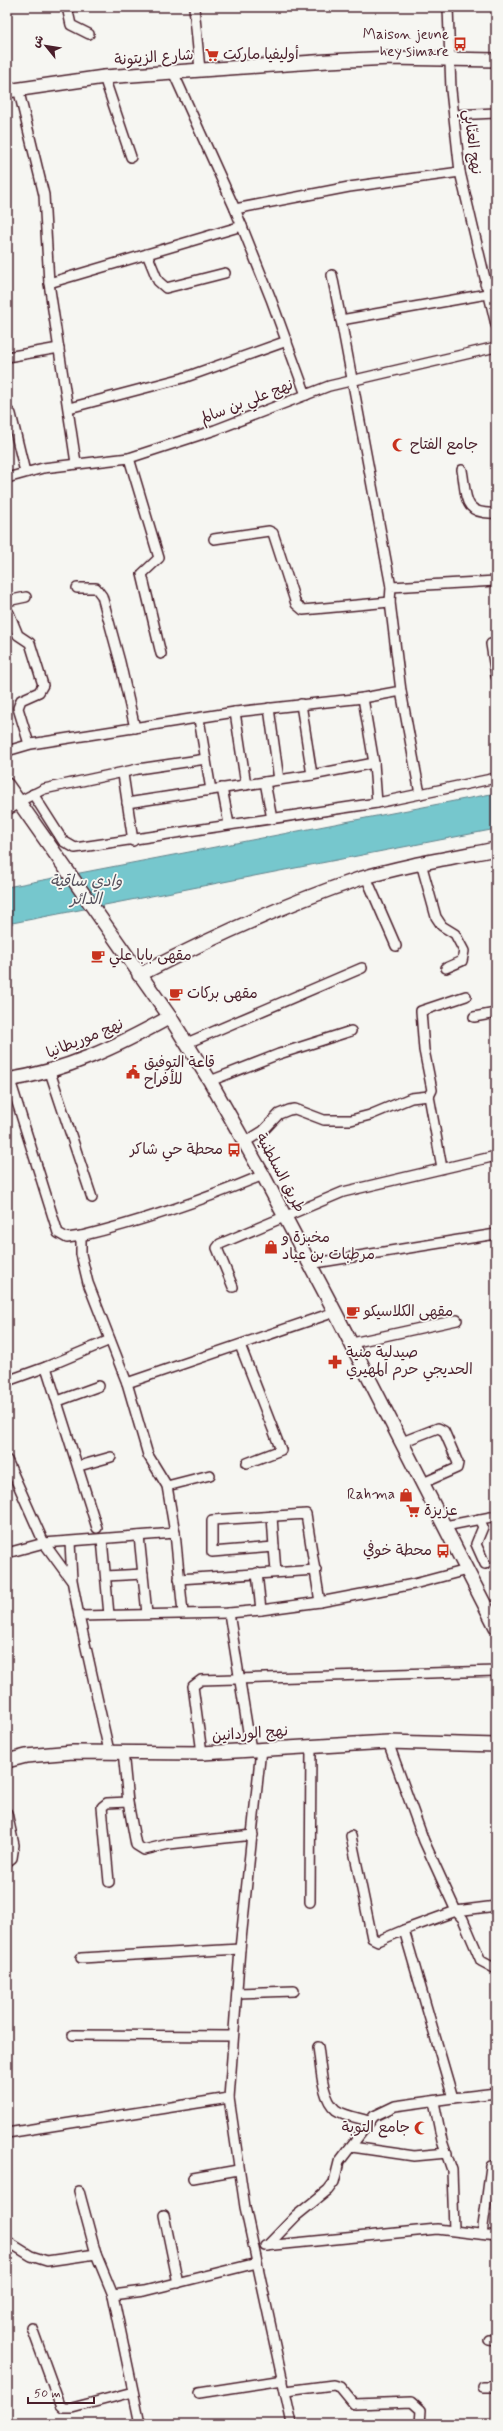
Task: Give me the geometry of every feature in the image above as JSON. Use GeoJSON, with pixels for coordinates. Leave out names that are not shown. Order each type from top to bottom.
{"type":"FeatureCollection","features":[{"type":"Feature","properties":{"kind":"street"},"geometry":{"type":"LineString","coordinates":[[67,7],[71,25],[89,34]]}},
{"type":"Feature","properties":{"kind":"street"},"geometry":{"type":"LineString","coordinates":[[194,7],[200,70]]}},
{"type":"Feature","properties":{"kind":"street","name":"نهج العنّابي"},"geometry":{"type":"LineString","coordinates":[[448,7],[454,115],[460,172],[487,294],[496,322]]}},
{"type":"Feature","properties":{"kind":"street","name":"شارع الزيتونة"},"geometry":{"type":"LineString","coordinates":[[13,90],[104,77],[391,58],[496,60]]}},
{"type":"Feature","properties":{"kind":"street"},"geometry":{"type":"LineString","coordinates":[[173,72],[235,209],[287,341],[306,395]]}},
{"type":"Feature","properties":{"kind":"street"},"geometry":{"type":"LineString","coordinates":[[104,77],[131,157]]}},
{"type":"Feature","properties":{"kind":"street"},"geometry":{"type":"LineString","coordinates":[[13,90],[44,195],[49,283],[76,464]]}},
{"type":"Feature","properties":{"kind":"street"},"geometry":{"type":"LineString","coordinates":[[454,115],[496,113]]}},
{"type":"Feature","properties":{"kind":"street"},"geometry":{"type":"LineString","coordinates":[[235,209],[349,187],[460,172]]}},
{"type":"Feature","properties":{"kind":"street"},"geometry":{"type":"LineString","coordinates":[[49,283],[242,226]]}},
{"type":"Feature","properties":{"kind":"street"},"geometry":{"type":"LineString","coordinates":[[147,254],[158,281],[166,288],[225,273]]}},
{"type":"Feature","properties":{"kind":"street"},"geometry":{"type":"LineString","coordinates":[[332,275],[391,587],[390,602],[401,691],[420,794]]}},
{"type":"Feature","properties":{"kind":"street"},"geometry":{"type":"LineString","coordinates":[[485,284],[496,281]]}},
{"type":"Feature","properties":{"kind":"street"},"geometry":{"type":"LineString","coordinates":[[341,320],[487,294]]}},
{"type":"Feature","properties":{"kind":"street"},"geometry":{"type":"LineString","coordinates":[[68,408],[182,378],[287,341]]}},
{"type":"Feature","properties":{"kind":"street","name":"نهج علي بن سالم"},"geometry":{"type":"LineString","coordinates":[[7,478],[25,472],[129,458],[215,430],[306,395],[353,380],[496,347]]}},
{"type":"Feature","properties":{"kind":"street"},"geometry":{"type":"LineString","coordinates":[[7,357],[59,348]]}},
{"type":"Feature","properties":{"kind":"street"},"geometry":{"type":"LineString","coordinates":[[7,410],[11,414],[25,472]]}},
{"type":"Feature","properties":{"kind":"street"},"geometry":{"type":"LineString","coordinates":[[129,458],[159,558],[142,574],[161,654]]}},
{"type":"Feature","properties":{"kind":"street"},"geometry":{"type":"LineString","coordinates":[[462,470],[469,504],[472,509],[477,513],[496,513]]}},
{"type":"Feature","properties":{"kind":"street"},"geometry":{"type":"LineString","coordinates":[[214,539],[269,532],[273,533],[296,604],[303,610],[390,602]]}},
{"type":"Feature","properties":{"kind":"street"},"geometry":{"type":"LineString","coordinates":[[391,587],[496,581]]}},
{"type":"Feature","properties":{"kind":"street"},"geometry":{"type":"LineString","coordinates":[[77,588],[96,588],[102,596],[120,662],[135,728]]}},
{"type":"Feature","properties":{"kind":"street"},"geometry":{"type":"LineString","coordinates":[[7,601],[26,597]]}},
{"type":"Feature","properties":{"kind":"street"},"geometry":{"type":"LineString","coordinates":[[9,613],[18,635],[30,643],[43,685],[39,692],[21,700],[18,708],[29,744]]}},
{"type":"Feature","properties":{"kind":"street"},"geometry":{"type":"LineString","coordinates":[[491,644],[496,676]]}},
{"type":"Feature","properties":{"kind":"street"},"geometry":{"type":"LineString","coordinates":[[7,751],[29,744],[199,719],[236,712],[363,698],[401,691]]}},
{"type":"Feature","properties":{"kind":"street"},"geometry":{"type":"LineString","coordinates":[[363,698],[374,763],[377,802]]}},
{"type":"Feature","properties":{"kind":"street"},"geometry":{"type":"LineString","coordinates":[[301,704],[312,775]]}},
{"type":"Feature","properties":{"kind":"street"},"geometry":{"type":"LineString","coordinates":[[269,708],[279,780]]}},
{"type":"Feature","properties":{"kind":"street"},"geometry":{"type":"LineString","coordinates":[[236,712],[246,784]]}},
{"type":"Feature","properties":{"kind":"street"},"geometry":{"type":"LineString","coordinates":[[199,719],[211,790]]}},
{"type":"Feature","properties":{"kind":"street"},"geometry":{"type":"LineString","coordinates":[[7,785],[12,805],[44,789],[123,774],[138,769],[206,759]]}},
{"type":"Feature","properties":{"kind":"street"},"geometry":{"type":"LineString","coordinates":[[126,803],[312,775],[374,763]]}},
{"type":"Feature","properties":{"kind":"street"},"geometry":{"type":"LineString","coordinates":[[123,774],[126,803],[133,841]]}},
{"type":"Feature","properties":{"kind":"street"},"geometry":{"type":"LineString","coordinates":[[33,794],[68,846],[75,848],[133,841],[228,824],[272,819],[377,802],[496,778]]}},
{"type":"Feature","properties":{"kind":"street"},"geometry":{"type":"LineString","coordinates":[[265,782],[272,819]]}},
{"type":"Feature","properties":{"kind":"street"},"geometry":{"type":"LineString","coordinates":[[222,788],[228,824]]}},
{"type":"Feature","properties":{"kind":"street","name":"طريق السلطنية"},"geometry":{"type":"LineString","coordinates":[[12,805],[61,863],[188,1043],[245,1142],[352,1343],[496,1627]]}},
{"type":"Feature","properties":{"kind":"street"},"geometry":{"type":"LineString","coordinates":[[139,975],[216,937],[366,877],[421,863],[496,849]]}},
{"type":"Feature","properties":{"kind":"street"},"geometry":{"type":"LineString","coordinates":[[421,863],[436,917],[442,926],[453,932],[464,951],[462,961],[446,968]]}},
{"type":"Feature","properties":{"kind":"street"},"geometry":{"type":"LineString","coordinates":[[366,877],[396,946]]}},
{"type":"Feature","properties":{"kind":"street"},"geometry":{"type":"LineString","coordinates":[[188,1043],[362,968]]}},
{"type":"Feature","properties":{"kind":"street"},"geometry":{"type":"LineString","coordinates":[[442,1168],[429,1096],[432,1090],[424,1050],[421,1011],[466,996]]}},
{"type":"Feature","properties":{"kind":"street"},"geometry":{"type":"LineString","coordinates":[[474,1017],[496,1012]]}},
{"type":"Feature","properties":{"kind":"street","name":"نهج موريطانيا"},"geometry":{"type":"LineString","coordinates":[[8,1080],[50,1072],[81,1061],[125,1042],[170,1017]]}},
{"type":"Feature","properties":{"kind":"street"},"geometry":{"type":"LineString","coordinates":[[210,1081],[279,1054],[351,1031]]}},
{"type":"Feature","properties":{"kind":"street"},"geometry":{"type":"LineString","coordinates":[[50,1072],[92,1198]]}},
{"type":"Feature","properties":{"kind":"street"},"geometry":{"type":"LineString","coordinates":[[8,1080],[58,1233],[67,1238],[81,1236],[154,1217],[206,1199],[263,1175]]}},
{"type":"Feature","properties":{"kind":"street"},"geometry":{"type":"LineString","coordinates":[[245,1142],[263,1131],[280,1114],[288,1110],[295,1109],[324,1120],[351,1120],[370,1115],[411,1098],[429,1096]]}},
{"type":"Feature","properties":{"kind":"street"},"geometry":{"type":"LineString","coordinates":[[233,1287],[218,1248],[220,1244],[343,1192],[496,1156]]}},
{"type":"Feature","properties":{"kind":"street"},"geometry":{"type":"LineString","coordinates":[[309,1264],[496,1234]]}},
{"type":"Feature","properties":{"kind":"street"},"geometry":{"type":"LineString","coordinates":[[81,1236],[81,1254],[88,1283],[127,1383],[148,1455],[167,1486],[175,1533],[183,1613]]}},
{"type":"Feature","properties":{"kind":"street"},"geometry":{"type":"LineString","coordinates":[[127,1383],[335,1312]]}},
{"type":"Feature","properties":{"kind":"street"},"geometry":{"type":"LineString","coordinates":[[352,1343],[457,1320]]}},
{"type":"Feature","properties":{"kind":"street"},"geometry":{"type":"LineString","coordinates":[[7,1381],[46,1367],[110,1340]]}},
{"type":"Feature","properties":{"kind":"street"},"geometry":{"type":"LineString","coordinates":[[240,1345],[281,1450],[246,1463]]}},
{"type":"Feature","properties":{"kind":"street"},"geometry":{"type":"LineString","coordinates":[[46,1367],[79,1466],[97,1528]]}},
{"type":"Feature","properties":{"kind":"street"},"geometry":{"type":"LineString","coordinates":[[58,1401],[99,1386]]}},
{"type":"Feature","properties":{"kind":"street"},"geometry":{"type":"LineString","coordinates":[[402,1442],[438,1428],[444,1431],[458,1463],[457,1468],[423,1483]]}},
{"type":"Feature","properties":{"kind":"street"},"geometry":{"type":"LineString","coordinates":[[79,1466],[111,1457]]}},
{"type":"Feature","properties":{"kind":"street"},"geometry":{"type":"LineString","coordinates":[[7,1460],[44,1543],[58,1558],[73,1583]]}},
{"type":"Feature","properties":{"kind":"street"},"geometry":{"type":"LineString","coordinates":[[167,1486],[210,1475]]}},
{"type":"Feature","properties":{"kind":"street"},"geometry":{"type":"LineString","coordinates":[[274,1547],[212,1552],[212,1520],[306,1514],[320,1602]]}},
{"type":"Feature","properties":{"kind":"street"},"geometry":{"type":"LineString","coordinates":[[272,1516],[276,1572]]}},
{"type":"Feature","properties":{"kind":"street"},"geometry":{"type":"LineString","coordinates":[[445,1526],[496,1516]]}},
{"type":"Feature","properties":{"kind":"street"},"geometry":{"type":"LineString","coordinates":[[480,1519],[483,1526],[476,1544],[485,1564]]}},
{"type":"Feature","properties":{"kind":"street"},"geometry":{"type":"LineString","coordinates":[[7,1553],[44,1543],[175,1533]]}},
{"type":"Feature","properties":{"kind":"street"},"geometry":{"type":"LineString","coordinates":[[139,1536],[147,1614]]}},
{"type":"Feature","properties":{"kind":"street"},"geometry":{"type":"LineString","coordinates":[[102,1539],[109,1615]]}},
{"type":"Feature","properties":{"kind":"street"},"geometry":{"type":"LineString","coordinates":[[70,1542],[73,1583],[79,1616],[109,1751]]}},
{"type":"Feature","properties":{"kind":"street"},"geometry":{"type":"LineString","coordinates":[[179,1579],[316,1570]]}},
{"type":"Feature","properties":{"kind":"street"},"geometry":{"type":"LineString","coordinates":[[79,1616],[229,1613],[261,1610],[320,1602],[414,1584],[467,1570]]}},
{"type":"Feature","properties":{"kind":"street"},"geometry":{"type":"LineString","coordinates":[[257,1573],[261,1610]]}},
{"type":"Feature","properties":{"kind":"street"},"geometry":{"type":"LineString","coordinates":[[106,1576],[143,1574]]}},
{"type":"Feature","properties":{"kind":"street"},"geometry":{"type":"LineString","coordinates":[[229,1613],[240,1680],[256,1749],[253,1835],[240,1949],[229,2098],[238,2170],[292,2424]]}},
{"type":"Feature","properties":{"kind":"street"},"geometry":{"type":"LineString","coordinates":[[202,1753],[193,1686],[201,1680],[496,1671]]}},
{"type":"Feature","properties":{"kind":"street"},"geometry":{"type":"LineString","coordinates":[[388,1742],[424,1841],[456,1911],[463,1919],[481,1961],[496,1970]]}},
{"type":"Feature","properties":{"kind":"street","name":"نهج الوردانين"},"geometry":{"type":"LineString","coordinates":[[7,1761],[26,1756],[109,1751],[202,1753],[388,1742],[496,1745]]}},
{"type":"Feature","properties":{"kind":"street"},"geometry":{"type":"LineString","coordinates":[[310,1902],[312,1746]]}},
{"type":"Feature","properties":{"kind":"street"},"geometry":{"type":"LineString","coordinates":[[123,1751],[128,1802],[136,1845],[144,1850],[169,1844],[253,1835]]}},
{"type":"Feature","properties":{"kind":"street"},"geometry":{"type":"LineString","coordinates":[[109,1882],[102,1808],[107,1803],[128,1802]]}},
{"type":"Feature","properties":{"kind":"street"},"geometry":{"type":"LineString","coordinates":[[7,1813],[14,1845],[14,1854],[7,1862]]}},
{"type":"Feature","properties":{"kind":"street"},"geometry":{"type":"LineString","coordinates":[[351,1836],[372,1938],[378,1941],[456,1911],[496,1906]]}},
{"type":"Feature","properties":{"kind":"street"},"geometry":{"type":"LineString","coordinates":[[404,1930],[453,2098]]}},
{"type":"Feature","properties":{"kind":"street"},"geometry":{"type":"LineString","coordinates":[[81,1958],[240,1949]]}},
{"type":"Feature","properties":{"kind":"street"},"geometry":{"type":"LineString","coordinates":[[237,1993],[294,1991]]}},
{"type":"Feature","properties":{"kind":"street"},"geometry":{"type":"LineString","coordinates":[[73,2035],[233,2036]]}},
{"type":"Feature","properties":{"kind":"street"},"geometry":{"type":"LineString","coordinates":[[318,2047],[325,2086],[332,2105],[342,2113],[369,2121]]}},
{"type":"Feature","properties":{"kind":"street"},"geometry":{"type":"LineString","coordinates":[[267,2246],[296,2216],[328,2190],[334,2182],[339,2162],[352,2147],[369,2121],[378,2113],[395,2106],[496,2093]]}},
{"type":"Feature","properties":{"kind":"street"},"geometry":{"type":"LineString","coordinates":[[7,2133],[229,2098]]}},
{"type":"Feature","properties":{"kind":"street"},"geometry":{"type":"LineString","coordinates":[[434,2102],[442,2141],[452,2170],[454,2230]]}},
{"type":"Feature","properties":{"kind":"street"},"geometry":{"type":"LineString","coordinates":[[352,2147],[414,2156],[447,2153]]}},
{"type":"Feature","properties":{"kind":"street"},"geometry":{"type":"LineString","coordinates":[[482,2234],[491,2166]]}},
{"type":"Feature","properties":{"kind":"street"},"geometry":{"type":"LineString","coordinates":[[193,2178],[238,2170]]}},
{"type":"Feature","properties":{"kind":"street"},"geometry":{"type":"LineString","coordinates":[[79,2191],[96,2254],[113,2296],[140,2424]]}},
{"type":"Feature","properties":{"kind":"street"},"geometry":{"type":"LineString","coordinates":[[164,2215],[178,2283]]}},
{"type":"Feature","properties":{"kind":"street"},"geometry":{"type":"LineString","coordinates":[[254,2247],[372,2234],[454,2230],[496,2236]]}},
{"type":"Feature","properties":{"kind":"street"},"geometry":{"type":"LineString","coordinates":[[7,2241],[31,2256],[46,2261],[96,2254]]}},
{"type":"Feature","properties":{"kind":"street"},"geometry":{"type":"LineString","coordinates":[[113,2296],[178,2283],[257,2263]]}},
{"type":"Feature","properties":{"kind":"street"},"geometry":{"type":"LineString","coordinates":[[32,2328],[60,2405],[63,2408],[72,2408],[133,2392]]}},
{"type":"Feature","properties":{"kind":"street"},"geometry":{"type":"LineString","coordinates":[[199,2393],[283,2380]]}},
{"type":"Feature","properties":{"kind":"street"},"geometry":{"type":"LineString","coordinates":[[286,2391],[333,2385],[340,2386],[354,2404],[412,2402],[421,2410],[420,2424]]}},
{"type":"Feature","properties":{"kind":"street"},"geometry":{"type":"LineString","coordinates":[[483,2387],[496,2388]]}},
{"type":"Feature","properties":{"kind":"water","name":"وادي ساقية الدائر"},"geometry":{"type":"Polygon","coordinates":[[[496,793],[496,829],[7,924],[7,887],[496,793]]]}},
{"type":"Feature","properties":{"kind":"place","name":"Maison jeune hey simare"},"geometry":{"type":"Point","coordinates":[460,44]}},
{"type":"Feature","properties":{"kind":"place","name":"أوليفيا ماركت"},"geometry":{"type":"Point","coordinates":[212,55]}},
{"type":"Feature","properties":{"kind":"place","name":"جامع الفتاح"},"geometry":{"type":"Point","coordinates":[399,445]}},
{"type":"Feature","properties":{"kind":"place","name":"مقهى بابا علي"},"geometry":{"type":"Point","coordinates":[98,956]}},
{"type":"Feature","properties":{"kind":"place","name":"مقهى بركات"},"geometry":{"type":"Point","coordinates":[176,994]}},
{"type":"Feature","properties":{"kind":"place","name":"قاعة التوفيق للأفراح"},"geometry":{"type":"Point","coordinates":[133,1072]}},
{"type":"Feature","properties":{"kind":"place","name":"محطة حي شاكر"},"geometry":{"type":"Point","coordinates":[234,1150]}},
{"type":"Feature","properties":{"kind":"place","name":"مخبزة و مرطبات بن عياد"},"geometry":{"type":"Point","coordinates":[271,1247]}},
{"type":"Feature","properties":{"kind":"place","name":"مقهى الكلاسيكو"},"geometry":{"type":"Point","coordinates":[353,1312]}},
{"type":"Feature","properties":{"kind":"place","name":"صيدلية منية الحديجي حرم المهيري"},"geometry":{"type":"Point","coordinates":[335,1362]}},
{"type":"Feature","properties":{"kind":"place","name":"Rahma"},"geometry":{"type":"Point","coordinates":[406,1495]}},
{"type":"Feature","properties":{"kind":"place","name":"عزيزة"},"geometry":{"type":"Point","coordinates":[413,1511]}},
{"type":"Feature","properties":{"kind":"place","name":"محطة خوفي"},"geometry":{"type":"Point","coordinates":[443,1551]}},
{"type":"Feature","properties":{"kind":"place","name":"جامع التوبة"},"geometry":{"type":"Point","coordinates":[421,2128]}}]}
